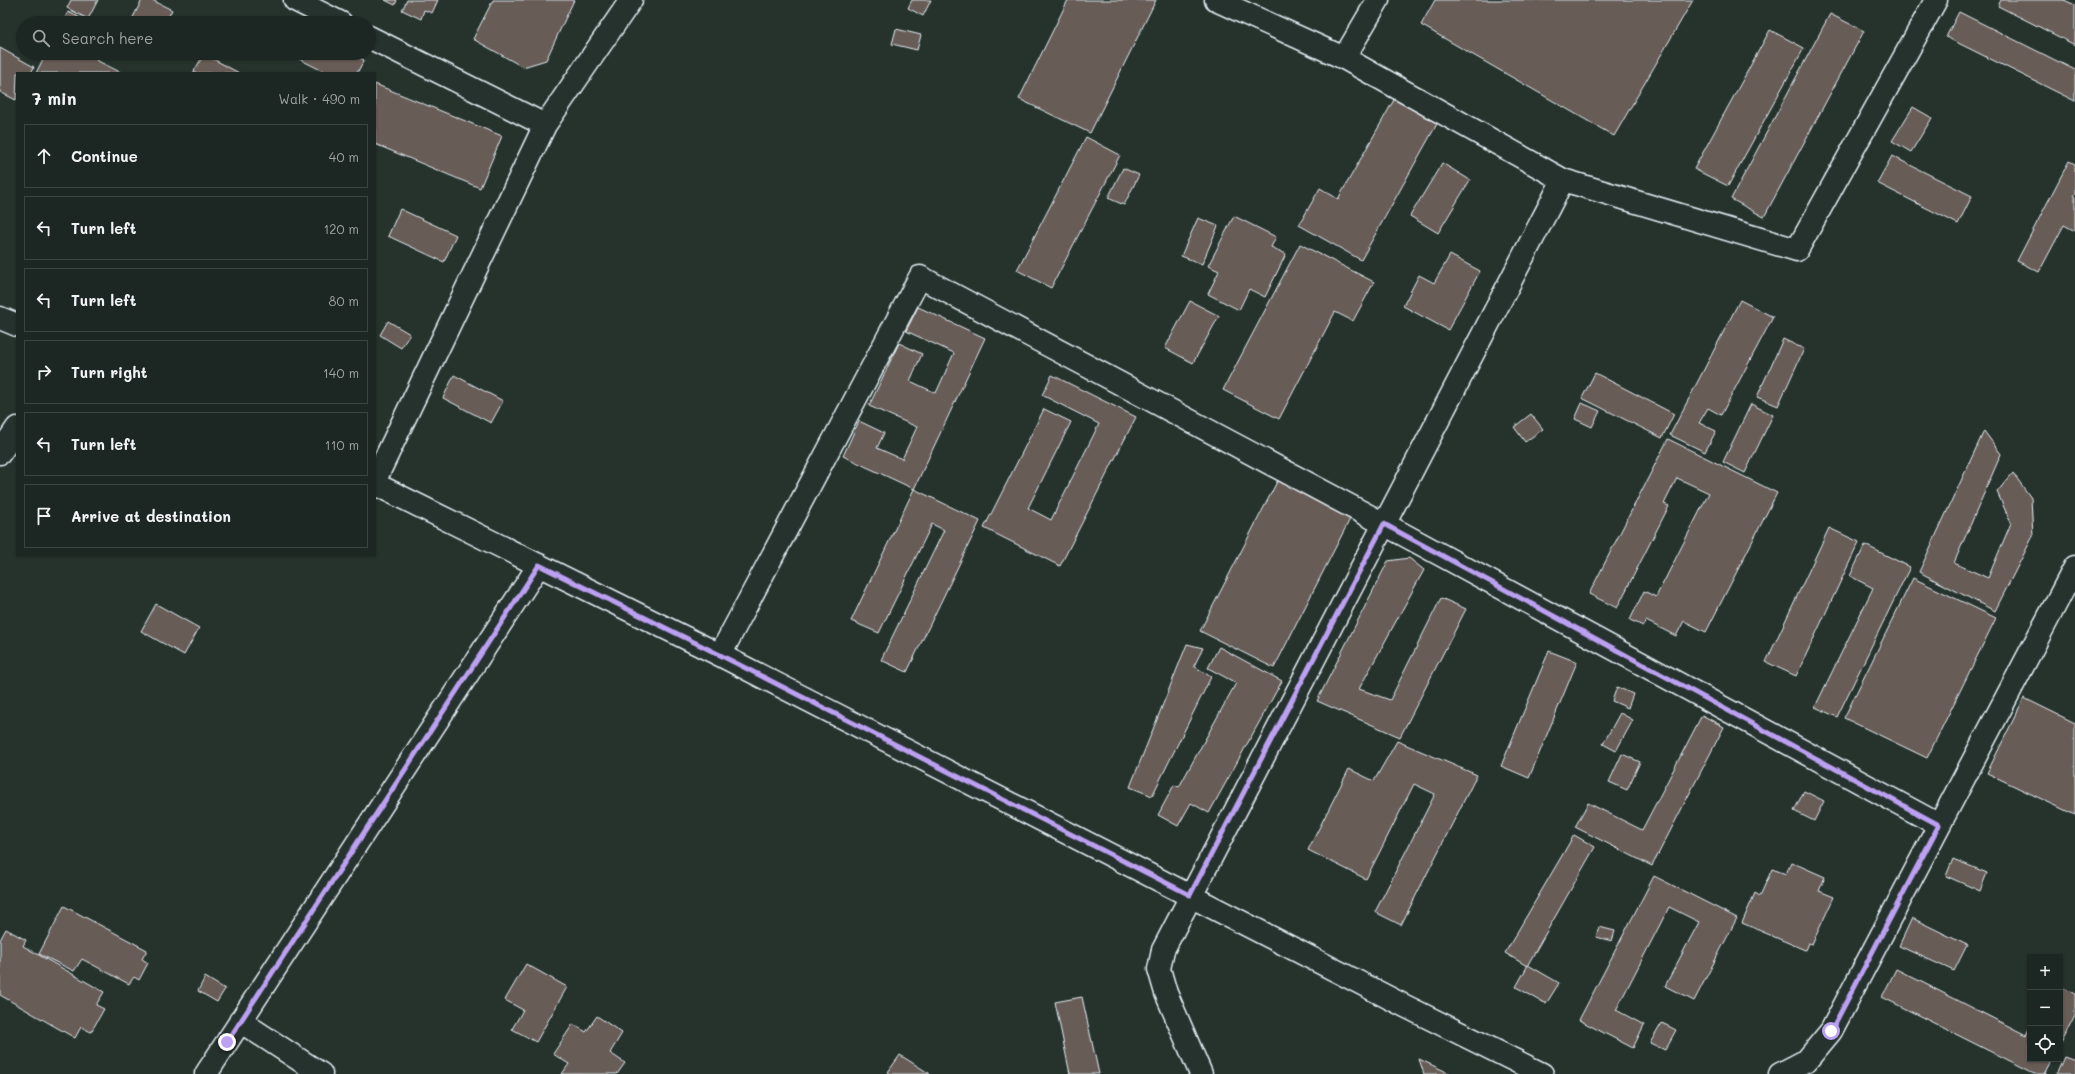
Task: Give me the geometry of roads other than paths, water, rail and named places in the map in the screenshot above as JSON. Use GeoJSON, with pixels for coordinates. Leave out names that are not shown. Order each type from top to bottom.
{"type":"FeatureCollection","features":[{"type":"Feature","properties":{"kind":"street"},"geometry":{"type":"LineString","coordinates":[[295,0],[327,16]]}},
{"type":"Feature","properties":{"kind":"street"},"geometry":{"type":"LineString","coordinates":[[376,478],[545,125],[631,0]]}},
{"type":"Feature","properties":{"kind":"street"},"geometry":{"type":"LineString","coordinates":[[1216,0],[1344,58],[1563,180],[1797,250],[1936,0]]}},
{"type":"Feature","properties":{"kind":"street"},"geometry":{"type":"LineString","coordinates":[[1344,58],[1378,0]]}},
{"type":"Feature","properties":{"kind":"street"},"geometry":{"type":"LineString","coordinates":[[376,40],[545,125]]}},
{"type":"Feature","properties":{"kind":"street"},"geometry":{"type":"LineString","coordinates":[[1200,1074],[1166,993],[1159,968],[1163,950],[1190,895],[1563,180]]}},
{"type":"Feature","properties":{"kind":"street"},"geometry":{"type":"LineString","coordinates":[[720,655],[920,278],[1384,524],[1939,825]]}},
{"type":"Feature","properties":{"kind":"street"},"geometry":{"type":"LineString","coordinates":[[0,318],[16,325]]}},
{"type":"Feature","properties":{"kind":"street"},"geometry":{"type":"LineString","coordinates":[[0,453],[16,429]]}},
{"type":"Feature","properties":{"kind":"street"},"geometry":{"type":"LineString","coordinates":[[376,484],[720,655],[1542,1074]]}},
{"type":"Feature","properties":{"kind":"street"},"geometry":{"type":"LineString","coordinates":[[206,1074],[539,565]]}},
{"type":"Feature","properties":{"kind":"street"},"geometry":{"type":"LineString","coordinates":[[1780,1074],[1807,1060],[1831,1031],[2075,567]]}},
{"type":"Feature","properties":{"kind":"street"},"geometry":{"type":"LineString","coordinates":[[240,1021],[321,1074]]}}]}
